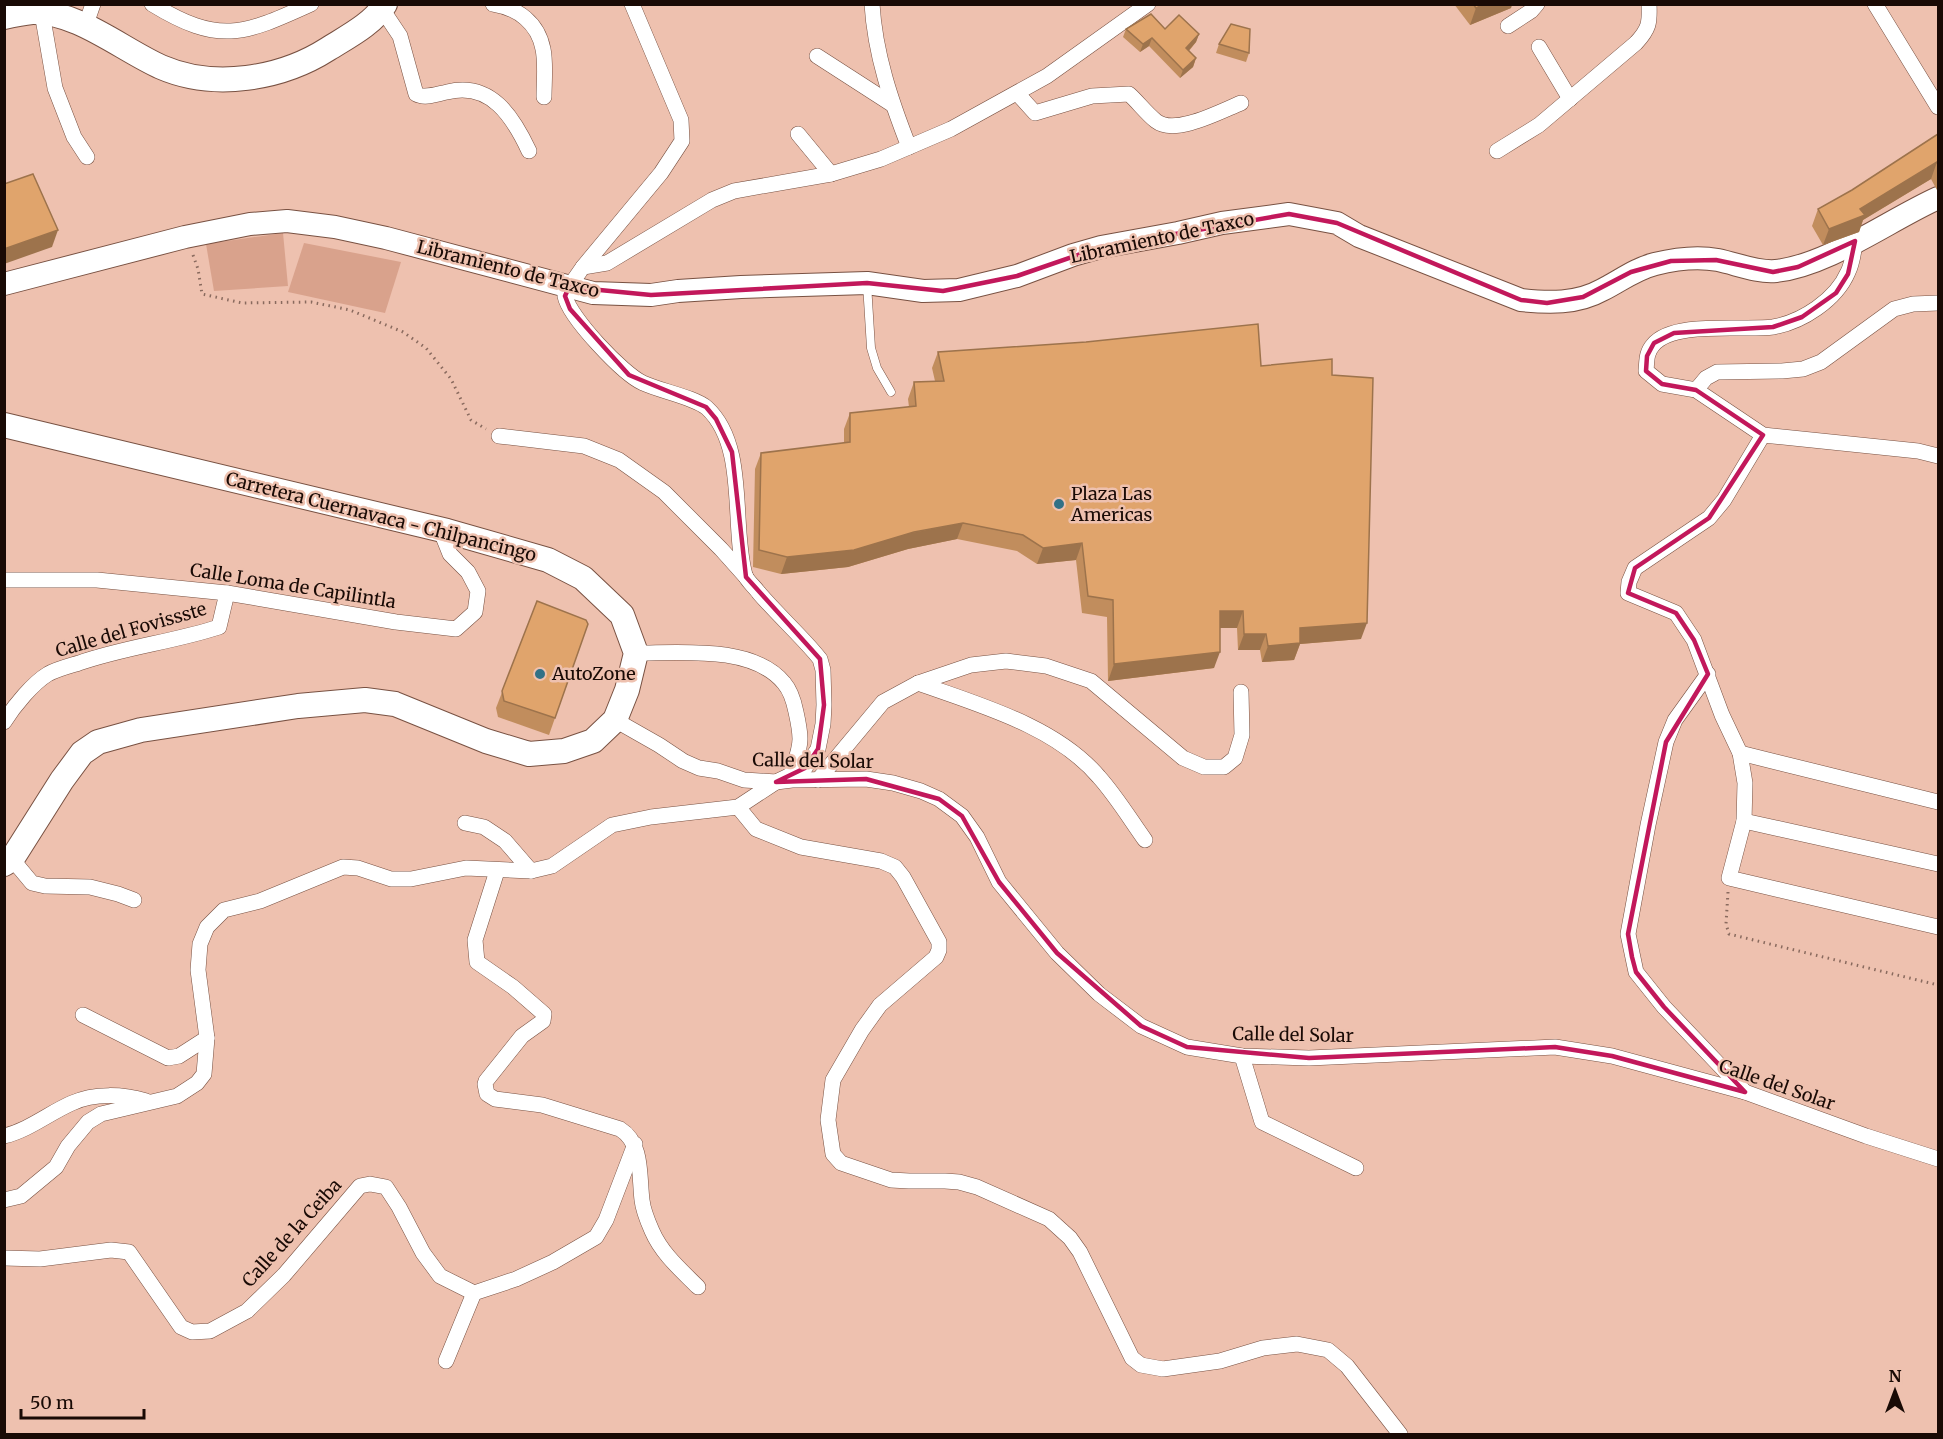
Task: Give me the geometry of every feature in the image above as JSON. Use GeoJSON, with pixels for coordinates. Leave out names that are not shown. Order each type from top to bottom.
{"type":"FeatureCollection","features":[{"type":"Feature","properties":{"kind":"main road"},"geometry":{"type":"LineString","coordinates":[[4,16],[40,9],[53,14],[89,16],[161,67],[187,76],[246,79],[286,69],[317,57],[351,34],[384,7]]}},
{"type":"Feature","properties":{"kind":"main road","name":"Libramiento de Taxco"},"geometry":{"type":"LineString","coordinates":[[4,285],[185,237],[250,224],[287,221],[335,227],[386,238],[593,293],[651,296],[678,291],[708,291],[741,287],[867,283],[923,291],[959,290],[1017,276],[1101,247],[1222,223],[1289,214],[1337,223],[1359,236],[1521,300],[1547,303],[1583,297],[1600,291],[1631,272],[1671,261],[1694,258],[1716,260],[1773,272],[1798,267],[1855,241],[1938,198]]}},
{"type":"Feature","properties":{"kind":"main road","name":"Carretera Cuernavaca - Chilpancingo"},"geometry":{"type":"LineString","coordinates":[[4,424],[440,530],[548,560],[583,578],[622,615],[636,653]]}},
{"type":"Feature","properties":{"kind":"main road"},"geometry":{"type":"LineString","coordinates":[[8,862],[82,753],[98,742],[141,730],[298,706],[365,700],[395,704],[486,741],[529,754],[564,751],[593,741],[615,720],[627,690],[636,653]]}},
{"type":"Feature","properties":{"kind":"street"},"geometry":{"type":"LineString","coordinates":[[152,4],[202,29],[219,32],[238,31],[265,25],[311,4]]}},
{"type":"Feature","properties":{"kind":"street"},"geometry":{"type":"LineString","coordinates":[[493,4],[508,7],[522,15],[533,26],[543,49],[544,98]]}},
{"type":"Feature","properties":{"kind":"street"},"geometry":{"type":"LineString","coordinates":[[632,4],[681,120],[682,141],[661,173],[583,267],[565,296],[570,309],[596,341],[629,375],[706,407],[724,432],[732,452],[746,577]]}},
{"type":"Feature","properties":{"kind":"street"},"geometry":{"type":"LineString","coordinates":[[872,4],[876,44],[893,105],[909,147]]}},
{"type":"Feature","properties":{"kind":"street"},"geometry":{"type":"LineString","coordinates":[[583,267],[608,263],[712,200],[734,191],[831,174],[881,159],[951,129],[1047,76],[1148,4]]}},
{"type":"Feature","properties":{"kind":"street"},"geometry":{"type":"LineString","coordinates":[[1508,26],[1531,11],[1537,4]]}},
{"type":"Feature","properties":{"kind":"street"},"geometry":{"type":"LineString","coordinates":[[1497,151],[1539,125],[1636,43],[1646,33],[1650,21],[1649,4]]}},
{"type":"Feature","properties":{"kind":"street"},"geometry":{"type":"LineString","coordinates":[[1875,4],[1938,107]]}},
{"type":"Feature","properties":{"kind":"street"},"geometry":{"type":"LineString","coordinates":[[384,7],[400,36],[416,94],[427,96],[454,90],[490,96],[516,124],[529,151]]}},
{"type":"Feature","properties":{"kind":"street"},"geometry":{"type":"LineString","coordinates":[[40,9],[55,88],[74,137],[87,157]]}},
{"type":"Feature","properties":{"kind":"street"},"geometry":{"type":"LineString","coordinates":[[1539,47],[1570,99]]}},
{"type":"Feature","properties":{"kind":"street"},"geometry":{"type":"LineString","coordinates":[[818,56],[893,105]]}},
{"type":"Feature","properties":{"kind":"street"},"geometry":{"type":"LineString","coordinates":[[1017,93],[1035,113],[1092,96],[1129,94],[1157,123],[1174,127],[1241,104]]}},
{"type":"Feature","properties":{"kind":"street"},"geometry":{"type":"LineString","coordinates":[[798,134],[831,174]]}},
{"type":"Feature","properties":{"kind":"street"},"geometry":{"type":"LineString","coordinates":[[1855,241],[1848,274],[1836,293],[1802,317],[1773,327],[1706,328],[1674,333],[1654,343],[1647,356],[1646,371],[1662,384],[1696,390],[1763,435],[1918,451],[1938,456]]}},
{"type":"Feature","properties":{"kind":"street"},"geometry":{"type":"LineString","coordinates":[[1696,390],[1706,378],[1717,372],[1782,371],[1812,366],[1821,362],[1894,309],[1913,304],[1938,303]]}},
{"type":"Feature","properties":{"kind":"street"},"geometry":{"type":"LineString","coordinates":[[1763,435],[1724,500],[1709,518],[1635,568],[1629,582],[1628,593],[1676,613],[1694,640],[1722,716],[1740,753],[1745,783],[1744,821],[1729,878],[1938,927]]}},
{"type":"Feature","properties":{"kind":"street"},"geometry":{"type":"LineString","coordinates":[[4,1200],[21,1196],[56,1167],[68,1146],[88,1122],[101,1114],[177,1096],[197,1083],[204,1074],[207,1038],[198,970],[200,944],[207,927],[224,910],[260,902],[343,867],[358,868],[391,879],[411,879],[466,868],[531,871],[552,866],[612,825],[651,817],[738,807],[776,782],[805,768],[818,748],[823,724],[823,670],[815,653],[778,615],[721,549],[664,492],[619,460],[584,446],[499,436]]}},
{"type":"Feature","properties":{"kind":"street","name":"Calle Loma de Capilintla"},"geometry":{"type":"LineString","coordinates":[[4,580],[97,580],[227,592],[375,618],[456,629],[475,612],[478,591],[468,572],[450,554],[440,530]]}},
{"type":"Feature","properties":{"kind":"street","name":"Calle del Fovissste"},"geometry":{"type":"LineString","coordinates":[[4,722],[15,704],[47,674],[99,656],[149,643],[188,637],[219,627],[227,592]]}},
{"type":"Feature","properties":{"kind":"street"},"geometry":{"type":"LineString","coordinates":[[636,653],[699,653],[736,656],[766,667],[784,683],[793,698],[800,727],[800,741],[791,775]]}},
{"type":"Feature","properties":{"kind":"street"},"geometry":{"type":"LineString","coordinates":[[818,780],[883,702],[918,683],[971,666],[1006,661],[1046,666],[1091,681],[1183,758],[1204,766],[1224,767],[1235,758],[1242,735],[1241,692]]}},
{"type":"Feature","properties":{"kind":"street"},"geometry":{"type":"LineString","coordinates":[[1708,675],[1676,720],[1666,742],[1628,934],[1636,972],[1664,1006],[1745,1092]]}},
{"type":"Feature","properties":{"kind":"street"},"geometry":{"type":"LineString","coordinates":[[918,683],[1006,715],[1062,743],[1098,776],[1145,840]]}},
{"type":"Feature","properties":{"kind":"street","name":"Calle del Solar"},"geometry":{"type":"LineString","coordinates":[[615,720],[699,768],[718,771],[744,780],[776,782],[866,779],[893,783],[939,799],[962,816],[977,837],[999,882],[1057,953],[1099,994],[1141,1026],[1187,1047],[1242,1056],[1309,1058],[1555,1047],[1612,1056],[1745,1092],[1866,1136],[1938,1159]]}},
{"type":"Feature","properties":{"kind":"street"},"geometry":{"type":"LineString","coordinates":[[1740,753],[1938,802]]}},
{"type":"Feature","properties":{"kind":"street"},"geometry":{"type":"LineString","coordinates":[[738,807],[756,829],[801,847],[881,861],[895,867],[903,877],[939,942],[936,957],[880,1005],[832,1080],[828,1120],[833,1154],[841,1163],[891,1180],[959,1182],[977,1187],[1049,1219],[1070,1238],[1080,1252],[1132,1358],[1141,1365],[1163,1369],[1220,1361],[1263,1348],[1297,1344],[1328,1350],[1347,1366],[1401,1433]]}},
{"type":"Feature","properties":{"kind":"street"},"geometry":{"type":"LineString","coordinates":[[1744,821],[1938,864]]}},
{"type":"Feature","properties":{"kind":"street"},"geometry":{"type":"LineString","coordinates":[[465,822],[484,827],[505,841],[531,871]]}},
{"type":"Feature","properties":{"kind":"street"},"geometry":{"type":"LineString","coordinates":[[8,862],[32,883],[45,886],[90,887],[134,900]]}},
{"type":"Feature","properties":{"kind":"street"},"geometry":{"type":"LineString","coordinates":[[496,871],[475,940],[477,962],[513,987],[544,1014],[543,1021],[522,1036],[486,1081],[487,1094],[495,1099],[542,1106],[620,1129],[628,1134],[635,1144],[642,1203],[652,1231],[663,1252],[698,1287]]}},
{"type":"Feature","properties":{"kind":"street"},"geometry":{"type":"LineString","coordinates":[[83,1015],[168,1058],[179,1056],[207,1038]]}},
{"type":"Feature","properties":{"kind":"street"},"geometry":{"type":"LineString","coordinates":[[1242,1056],[1262,1122],[1356,1168]]}},
{"type":"Feature","properties":{"kind":"street"},"geometry":{"type":"LineString","coordinates":[[4,1136],[15,1134],[71,1103],[94,1097],[131,1097],[149,1102]]}},
{"type":"Feature","properties":{"kind":"street"},"geometry":{"type":"LineString","coordinates":[[446,1361],[474,1293],[516,1279],[553,1262],[596,1237],[610,1212],[635,1144]]}},
{"type":"Feature","properties":{"kind":"street","name":"Calle de la Ceiba"},"geometry":{"type":"LineString","coordinates":[[4,1258],[40,1259],[111,1250],[129,1252],[181,1327],[192,1332],[210,1331],[247,1311],[284,1275],[360,1186],[370,1184],[386,1187],[423,1253],[440,1276],[474,1293]]}},
{"type":"Feature","properties":{"kind":"lane"},"geometry":{"type":"LineString","coordinates":[[867,283],[871,348],[877,368],[891,392]]}},
{"type":"Feature","properties":{"kind":"path"},"geometry":{"type":"LineString","coordinates":[[185,237],[198,269],[202,294],[242,303],[311,302],[350,310],[402,332],[426,348],[451,379],[471,420],[499,436]]}},
{"type":"Feature","properties":{"kind":"path"},"geometry":{"type":"LineString","coordinates":[[1729,878],[1726,924],[1729,934],[1938,986]]}},
{"type":"Feature","properties":{"kind":"highlighted area"},"geometry":{"type":"Polygon","coordinates":[[[1289,214],[1337,223],[1521,300],[1547,303],[1583,297],[1631,272],[1671,261],[1716,260],[1773,272],[1798,267],[1855,241],[1848,274],[1836,293],[1802,317],[1773,327],[1674,333],[1654,343],[1647,356],[1646,371],[1662,384],[1696,390],[1763,435],[1709,518],[1635,568],[1628,593],[1676,613],[1694,640],[1708,674],[1666,742],[1628,934],[1632,957],[1636,972],[1664,1007],[1745,1092],[1612,1056],[1555,1047],[1309,1058],[1187,1047],[1141,1026],[1057,953],[999,882],[962,816],[939,799],[866,779],[776,782],[805,768],[818,749],[824,705],[820,659],[746,577],[732,452],[716,419],[706,407],[629,375],[570,309],[565,296],[569,287],[651,295],[867,283],[943,291],[1017,276],[1101,247],[1289,214]]]}},
{"type":"Feature","properties":{"kind":"shaded area"},"geometry":{"type":"Polygon","coordinates":[[[283,233],[288,286],[214,291],[206,244],[283,233]]]}},
{"type":"Feature","properties":{"kind":"shaded area"},"geometry":{"type":"Polygon","coordinates":[[[304,243],[401,262],[385,313],[288,292],[304,243]]]}},
{"type":"Feature","properties":{"kind":"building"},"geometry":{"type":"Polygon","coordinates":[[[1473,4],[1485,4],[1476,8],[1473,4]]]}},
{"type":"Feature","properties":{"kind":"building"},"geometry":{"type":"Polygon","coordinates":[[[1151,14],[1165,29],[1179,15],[1199,34],[1186,48],[1196,58],[1183,70],[1152,38],[1143,44],[1126,29],[1151,14]]]}},
{"type":"Feature","properties":{"kind":"building"},"geometry":{"type":"Polygon","coordinates":[[[1231,24],[1250,29],[1249,53],[1219,44],[1231,24]]]}},
{"type":"Feature","properties":{"kind":"building"},"geometry":{"type":"Polygon","coordinates":[[[1938,134],[1938,165],[1937,162],[1860,209],[1865,215],[1829,229],[1818,209],[1852,190],[1938,134]]]}},
{"type":"Feature","properties":{"kind":"building"},"geometry":{"type":"Polygon","coordinates":[[[33,174],[58,230],[4,249],[4,184],[33,174]]]}},
{"type":"Feature","properties":{"kind":"building","name":"Plaza Las Americas"},"geometry":{"type":"Polygon","coordinates":[[[1258,324],[1261,366],[1332,359],[1332,375],[1373,378],[1367,623],[1300,628],[1300,643],[1268,646],[1266,634],[1244,634],[1243,611],[1220,611],[1220,652],[1114,664],[1113,600],[1088,596],[1082,543],[1043,548],[1023,535],[963,523],[914,532],[854,550],[787,557],[759,550],[761,453],[850,442],[850,413],[916,406],[914,382],[944,381],[938,352],[1086,342],[1258,324]]]}},
{"type":"Feature","properties":{"kind":"building","name":"AutoZone"},"geometry":{"type":"Polygon","coordinates":[[[537,601],[586,620],[588,624],[555,718],[504,701],[502,691],[537,601]]]}},
{"type":"Feature","properties":{"kind":"place","name":"Plaza Las Americas"},"geometry":{"type":"Point","coordinates":[1059,504]}},
{"type":"Feature","properties":{"kind":"place","name":"AutoZone"},"geometry":{"type":"Point","coordinates":[540,674]}}]}
